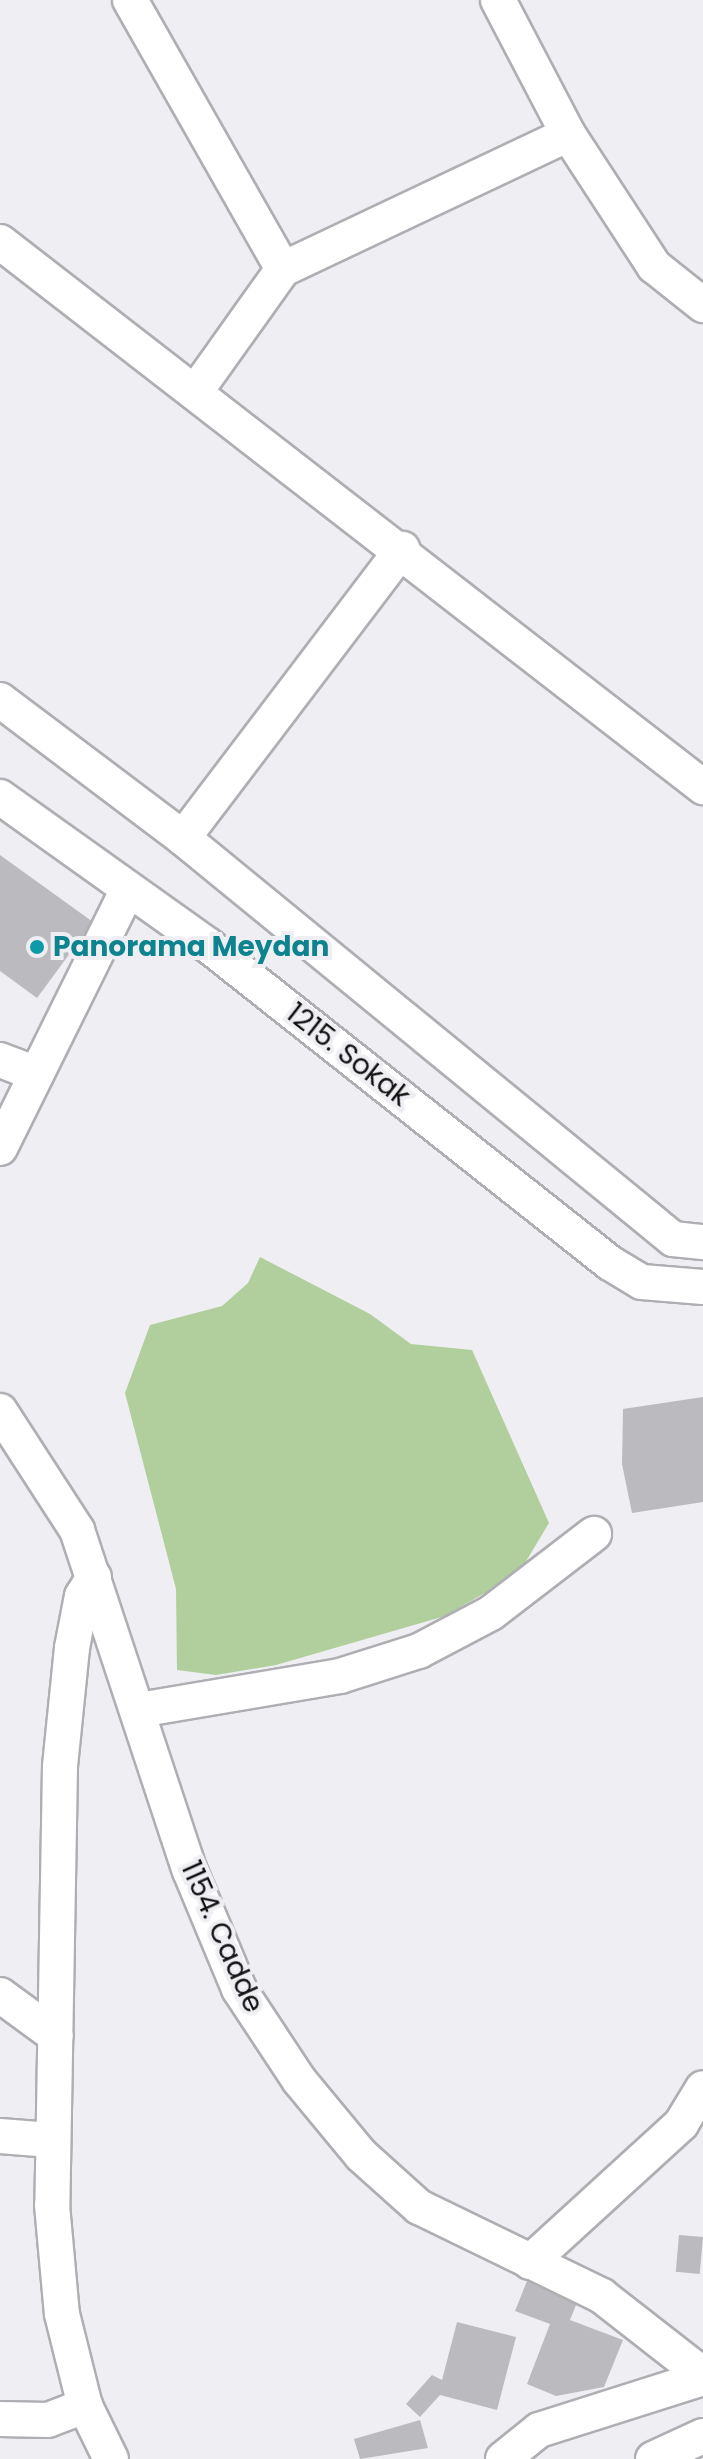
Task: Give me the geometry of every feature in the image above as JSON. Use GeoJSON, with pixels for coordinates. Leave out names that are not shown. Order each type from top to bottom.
{"type":"FeatureCollection","features":[{"type":"Feature","properties":{"kind":"street"},"geometry":{"type":"LineString","coordinates":[[130,0],[283,269]]}},
{"type":"Feature","properties":{"kind":"street"},"geometry":{"type":"LineString","coordinates":[[498,0],[568,134],[654,266],[703,305]]}},
{"type":"Feature","properties":{"kind":"street"},"geometry":{"type":"LineString","coordinates":[[196,391],[283,269],[568,134]]}},
{"type":"Feature","properties":{"kind":"street"},"geometry":{"type":"LineString","coordinates":[[0,242],[402,549],[703,787]]}},
{"type":"Feature","properties":{"kind":"street"},"geometry":{"type":"LineString","coordinates":[[183,838],[402,549]]}},
{"type":"Feature","properties":{"kind":"street"},"geometry":{"type":"LineString","coordinates":[[0,700],[183,838],[673,1239],[703,1242]]}},
{"type":"Feature","properties":{"kind":"street","name":"1215. Sokak"},"geometry":{"type":"LineString","coordinates":[[0,797],[128,889],[610,1263],[642,1282],[703,1287]]}},
{"type":"Feature","properties":{"kind":"street"},"geometry":{"type":"LineString","coordinates":[[0,1148],[128,889]]}},
{"type":"Feature","properties":{"kind":"street"},"geometry":{"type":"LineString","coordinates":[[0,1060],[36,1074]]}},
{"type":"Feature","properties":{"kind":"street","name":"1154. Cadde"},"geometry":{"type":"LineString","coordinates":[[0,1411],[77,1530],[190,1871],[239,1989],[299,2080],[361,2155],[419,2207],[602,2296],[699,2365]]}},
{"type":"Feature","properties":{"kind":"street"},"geometry":{"type":"LineString","coordinates":[[139,1710],[340,1676],[419,1651],[491,1613],[594,1534]]}},
{"type":"Feature","properties":{"kind":"street"},"geometry":{"type":"LineString","coordinates":[[94,1577],[82,1596],[72,1648],[60,1767],[56,2036],[51,2140],[62,2314],[85,2406],[111,2459]]}},
{"type":"Feature","properties":{"kind":"street"},"geometry":{"type":"LineString","coordinates":[[0,1995],[56,2036]]}},
{"type":"Feature","properties":{"kind":"street"},"geometry":{"type":"LineString","coordinates":[[530,2262],[681,2124],[703,2088]]}},
{"type":"Feature","properties":{"kind":"street"},"geometry":{"type":"LineString","coordinates":[[0,2136],[51,2140]]}},
{"type":"Feature","properties":{"kind":"street"},"geometry":{"type":"LineString","coordinates":[[503,2459],[539,2430],[699,2365]]}},
{"type":"Feature","properties":{"kind":"street"},"geometry":{"type":"LineString","coordinates":[[0,2419],[48,2420],[85,2406]]}},
{"type":"Feature","properties":{"kind":"street"},"geometry":{"type":"LineString","coordinates":[[653,2459],[703,2436]]}},
{"type":"Feature","properties":{"kind":"green space"},"geometry":{"type":"Polygon","coordinates":[[[260,1257],[370,1314],[411,1344],[472,1350],[549,1523],[519,1573],[445,1616],[276,1665],[216,1675],[177,1670],[176,1589],[125,1393],[150,1325],[222,1306],[248,1283],[260,1257]]]}},
{"type":"Feature","properties":{"kind":"building","name":"Panorama Meydan"},"geometry":{"type":"Polygon","coordinates":[[[0,855],[93,922],[37,998],[0,971],[0,855]]]}},
{"type":"Feature","properties":{"kind":"building"},"geometry":{"type":"Polygon","coordinates":[[[703,1397],[703,1502],[632,1513],[622,1464],[623,1409],[703,1397]]]}},
{"type":"Feature","properties":{"kind":"building"},"geometry":{"type":"Polygon","coordinates":[[[679,2235],[703,2237],[700,2274],[676,2272],[679,2235]]]}},
{"type":"Feature","properties":{"kind":"building"},"geometry":{"type":"Polygon","coordinates":[[[531,2271],[582,2290],[570,2320],[623,2340],[604,2387],[556,2396],[527,2384],[550,2324],[515,2311],[531,2271]]]}},
{"type":"Feature","properties":{"kind":"building"},"geometry":{"type":"Polygon","coordinates":[[[457,2322],[516,2337],[497,2410],[440,2395],[420,2417],[406,2404],[432,2375],[442,2380],[457,2322]]]}},
{"type":"Feature","properties":{"kind":"building"},"geometry":{"type":"Polygon","coordinates":[[[420,2420],[428,2448],[360,2459],[354,2439],[420,2420]]]}},
{"type":"Feature","properties":{"kind":"place","name":"Panorama Meydan"},"geometry":{"type":"Point","coordinates":[37,947]}}]}
